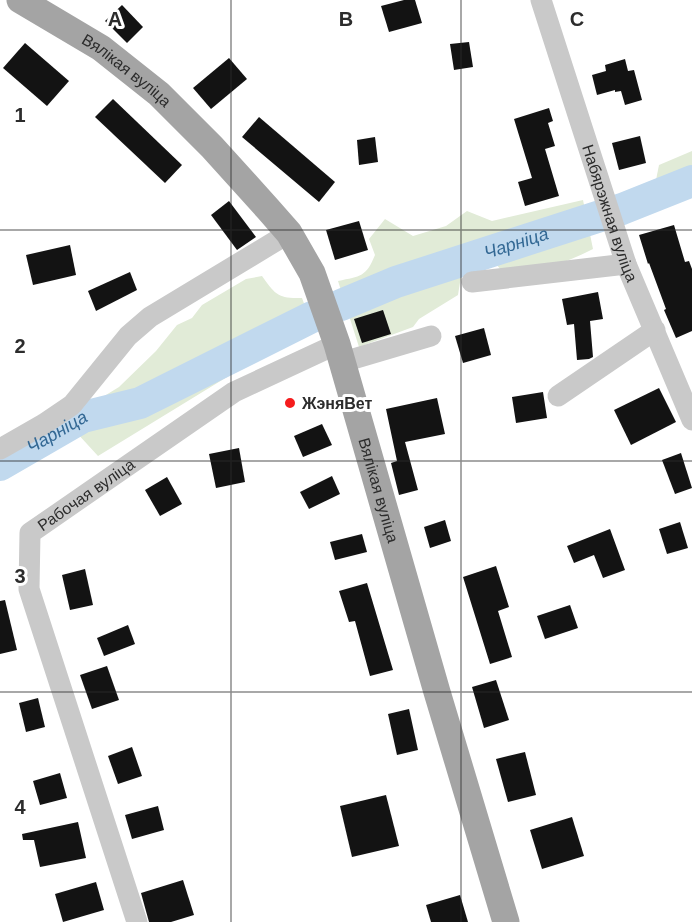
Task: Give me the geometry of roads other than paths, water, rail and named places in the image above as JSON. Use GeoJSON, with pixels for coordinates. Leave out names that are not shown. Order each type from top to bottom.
{"type":"FeatureCollection","features":[{"type":"Feature","properties":{"kind":"main road","name":"Вялікая вуліца"},"geometry":{"type":"LineString","coordinates":[[20,0],[101,48],[159,94],[212,147],[289,233],[312,273],[340,353],[437,692],[506,922]]}},
{"type":"Feature","properties":{"kind":"street","name":"Набярэжная вуліца"},"geometry":{"type":"LineString","coordinates":[[541,0],[626,264],[692,420]]}},
{"type":"Feature","properties":{"kind":"street"},"geometry":{"type":"LineString","coordinates":[[0,449],[72,405],[128,336],[150,317],[289,233]]}},
{"type":"Feature","properties":{"kind":"street"},"geometry":{"type":"LineString","coordinates":[[472,282],[626,264]]}},
{"type":"Feature","properties":{"kind":"street"},"geometry":{"type":"LineString","coordinates":[[558,396],[655,330]]}},
{"type":"Feature","properties":{"kind":"street"},"geometry":{"type":"LineString","coordinates":[[340,353],[431,336]]}},
{"type":"Feature","properties":{"kind":"street","name":"Рабочая вуліца"},"geometry":{"type":"LineString","coordinates":[[137,922],[29,589],[30,533],[234,392],[340,353]]}},
{"type":"Feature","properties":{"kind":"waterway","name":"Чарніца"},"geometry":{"type":"LineString","coordinates":[[341,305],[396,282],[622,209],[692,181]]}},
{"type":"Feature","properties":{"kind":"waterway","name":"Чарніца"},"geometry":{"type":"LineString","coordinates":[[0,465],[83,417],[140,403],[312,317]]}},
{"type":"Feature","properties":{"kind":"place","name":"ЖэняВет"},"geometry":{"type":"Point","coordinates":[290,403]}}]}
